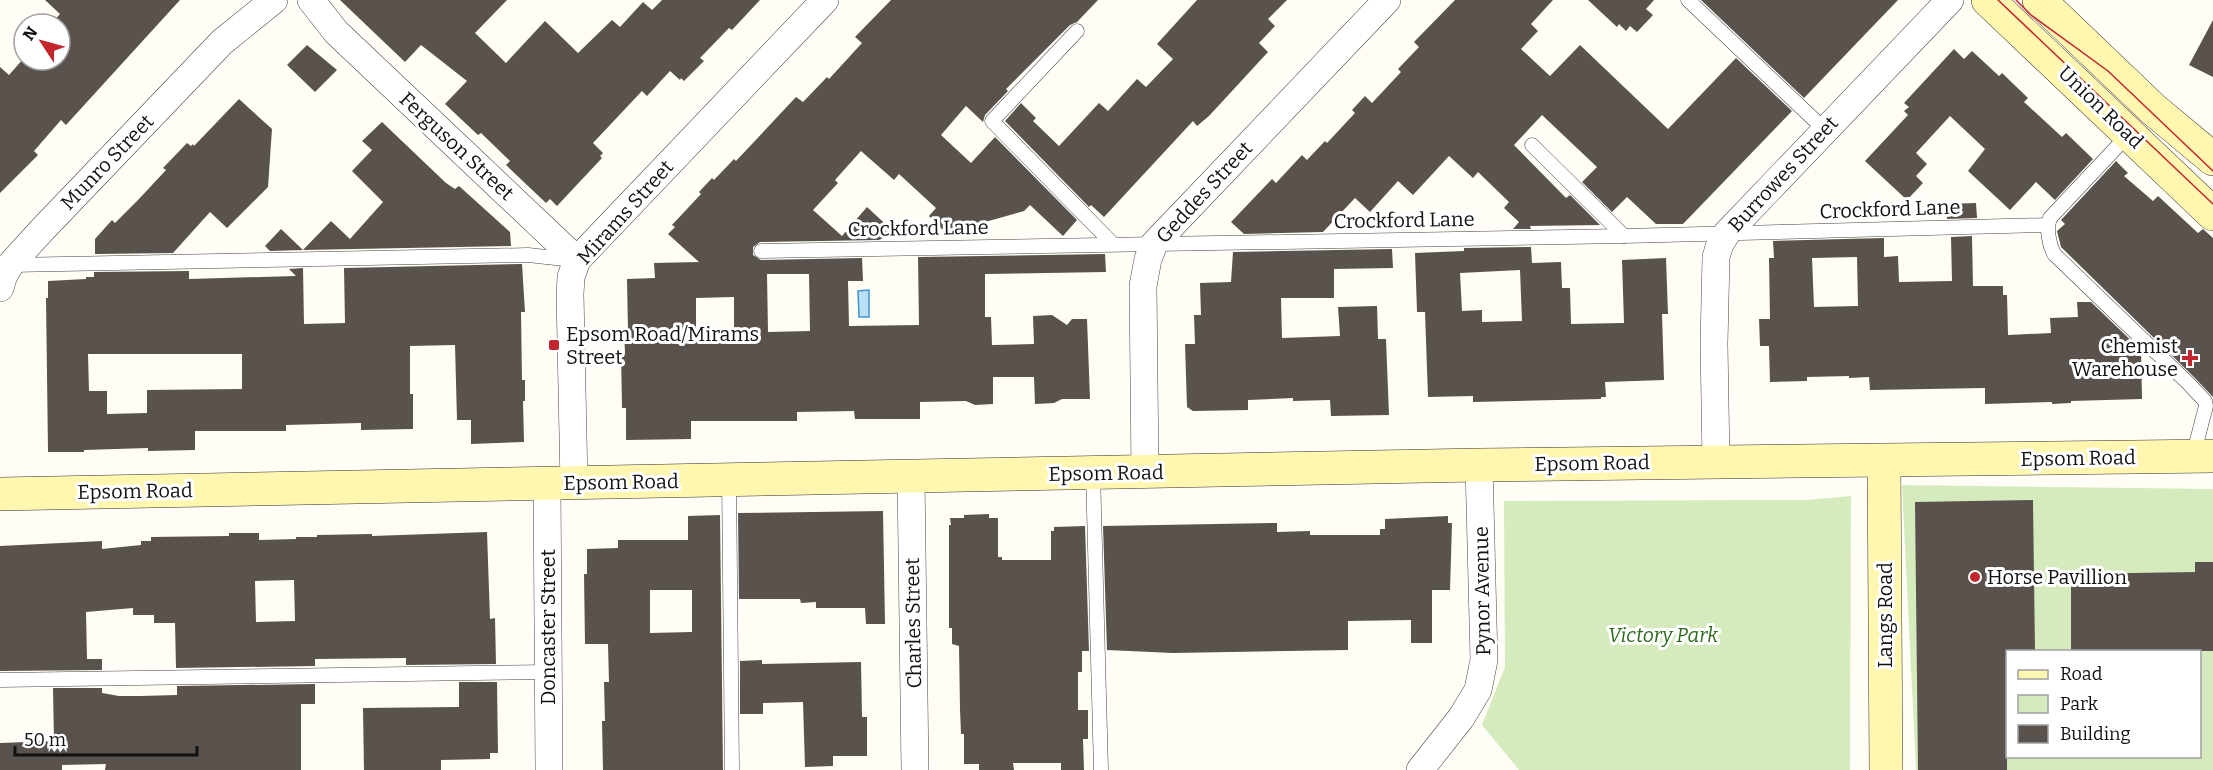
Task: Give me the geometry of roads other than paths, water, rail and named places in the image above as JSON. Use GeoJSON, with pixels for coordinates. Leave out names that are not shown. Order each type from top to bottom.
{"type":"FeatureCollection","features":[{"type":"Feature","properties":{"kind":"main road","name":"Union Road"},"geometry":{"type":"LineString","coordinates":[[1988,0],[2213,214]]}},
{"type":"Feature","properties":{"kind":"main road","name":"Union Road"},"geometry":{"type":"LineString","coordinates":[[2039,0],[2153,109],[2213,159]]}},
{"type":"Feature","properties":{"kind":"main road"},"geometry":{"type":"LineString","coordinates":[[2129,134],[2153,109]]}},
{"type":"Feature","properties":{"kind":"main road","name":"Epsom Road"},"geometry":{"type":"LineString","coordinates":[[0,494],[1479,465],[2203,456]]}},
{"type":"Feature","properties":{"kind":"main road","name":"Langs Road"},"geometry":{"type":"LineString","coordinates":[[1884,461],[1886,770]]}},
{"type":"Feature","properties":{"kind":"street","name":"Munro Street"},"geometry":{"type":"LineString","coordinates":[[222,42],[250,0]]}},
{"type":"Feature","properties":{"kind":"street","name":"Munro Street"},"geometry":{"type":"LineString","coordinates":[[3,273],[222,42],[275,0]]}},
{"type":"Feature","properties":{"kind":"street"},"geometry":{"type":"LineString","coordinates":[[275,0],[289,0]]}},
{"type":"Feature","properties":{"kind":"street","name":"Ferguson Street"},"geometry":{"type":"LineString","coordinates":[[289,0],[336,32]]}},
{"type":"Feature","properties":{"kind":"street","name":"Ferguson Street"},"geometry":{"type":"LineString","coordinates":[[311,0],[336,32],[577,260]]}},
{"type":"Feature","properties":{"kind":"street","name":"Mirams Street"},"geometry":{"type":"LineString","coordinates":[[561,484],[571,277],[577,260],[825,0]]}},
{"type":"Feature","properties":{"kind":"street","name":"Geddes Street"},"geometry":{"type":"LineString","coordinates":[[1145,472],[1143,286],[1146,265],[1154,244],[1387,0]]}},
{"type":"Feature","properties":{"kind":"street","name":"Burrowes Street"},"geometry":{"type":"LineString","coordinates":[[1716,461],[1714,344],[1716,256],[1720,244],[1727,233],[1950,0]]}},
{"type":"Feature","properties":{"kind":"street","name":"Pynor Avenue"},"geometry":{"type":"LineString","coordinates":[[1420,770],[1461,718],[1478,690],[1484,660],[1479,465]]}},
{"type":"Feature","properties":{"kind":"street","name":"Charles Street"},"geometry":{"type":"LineString","coordinates":[[911,476],[915,770]]}},
{"type":"Feature","properties":{"kind":"street","name":"Doncaster Street"},"geometry":{"type":"LineString","coordinates":[[549,770],[547,672],[561,484]]}},
{"type":"Feature","properties":{"kind":"lane"},"geometry":{"type":"LineString","coordinates":[[1688,0],[1825,130]]}},
{"type":"Feature","properties":{"kind":"lane"},"geometry":{"type":"LineString","coordinates":[[1077,31],[992,121],[1113,244]]}},
{"type":"Feature","properties":{"kind":"lane"},"geometry":{"type":"LineString","coordinates":[[2129,134],[2054,213],[2048,225],[2050,247],[2054,254],[2205,401],[2203,456]]}},
{"type":"Feature","properties":{"kind":"lane"},"geometry":{"type":"LineString","coordinates":[[1532,145],[1624,236]]}},
{"type":"Feature","properties":{"kind":"lane","name":"Crockford Lane"},"geometry":{"type":"LineString","coordinates":[[761,251],[1624,236],[2048,225]]}},
{"type":"Feature","properties":{"kind":"lane"},"geometry":{"type":"LineString","coordinates":[[3,273],[528,255],[577,260]]}},
{"type":"Feature","properties":{"kind":"lane"},"geometry":{"type":"LineString","coordinates":[[1093,473],[1101,770]]}},
{"type":"Feature","properties":{"kind":"lane"},"geometry":{"type":"LineString","coordinates":[[729,479],[732,770]]}},
{"type":"Feature","properties":{"kind":"lane"},"geometry":{"type":"LineString","coordinates":[[0,680],[547,672]]}},
{"type":"Feature","properties":{"kind":"water"},"geometry":{"type":"Polygon","coordinates":[[[869,290],[869,317],[859,317],[858,291],[869,290]]]}},
{"type":"Feature","properties":{"kind":"tram line"},"geometry":{"type":"LineString","coordinates":[[1998,0],[2213,204]]}},
{"type":"Feature","properties":{"kind":"tram line"},"geometry":{"type":"LineString","coordinates":[[2016,0],[2031,15],[2108,71],[2213,171]]}},
{"type":"Feature","properties":{"kind":"place","name":"Epsom Road/Mirams Street"},"geometry":{"type":"Point","coordinates":[554,345]}},
{"type":"Feature","properties":{"kind":"place","name":"Chemist Warehouse"},"geometry":{"type":"Point","coordinates":[2190,358]}},
{"type":"Feature","properties":{"kind":"place","name":"Horse Pavillion"},"geometry":{"type":"Point","coordinates":[1975,577]}},
{"type":"Feature","properties":{"kind":"park label","name":"Victory Park"},"geometry":{"type":"Point","coordinates":[1663,635]}}]}
